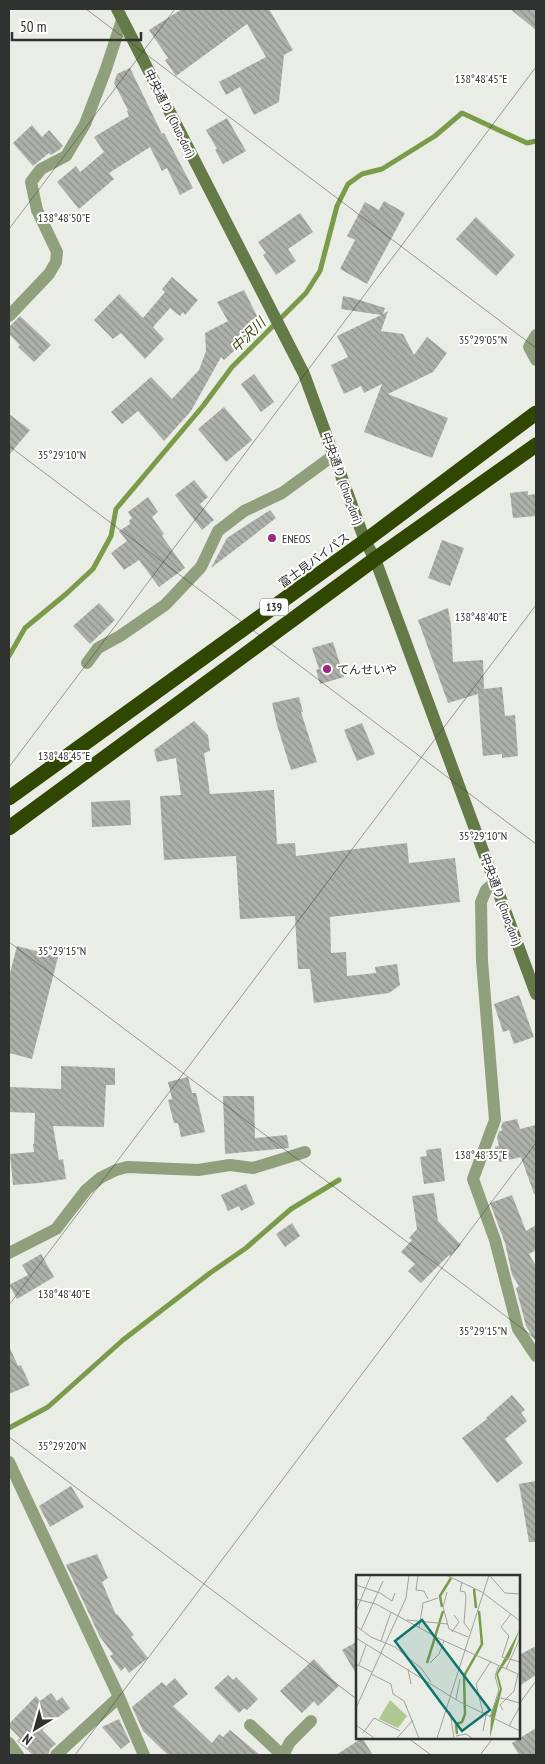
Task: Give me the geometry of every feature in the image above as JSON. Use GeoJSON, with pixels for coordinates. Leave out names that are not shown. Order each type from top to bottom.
{"type":"FeatureCollection","features":[{"type":"Feature","properties":{"kind":"highway","name":"富士見バイパス"},"geometry":{"type":"LineString","coordinates":[[9,798],[365,541],[536,413]]}},
{"type":"Feature","properties":{"kind":"highway","name":"139"},"geometry":{"type":"LineString","coordinates":[[9,828],[375,559],[536,445]]}},
{"type":"Feature","properties":{"kind":"street"},"geometry":{"type":"LineString","coordinates":[[9,316],[49,274],[56,262],[57,252],[37,210],[31,182],[41,169],[66,156],[85,124],[120,15]]}},
{"type":"Feature","properties":{"kind":"street","name":"中央通り (Chuo-dori)"},"geometry":{"type":"LineString","coordinates":[[120,15],[304,374],[365,541],[375,559],[536,994]]}},
{"type":"Feature","properties":{"kind":"street"},"geometry":{"type":"LineString","coordinates":[[536,335],[529,347],[536,360]]}},
{"type":"Feature","properties":{"kind":"street"},"geometry":{"type":"LineString","coordinates":[[87,663],[98,648],[120,636],[171,599],[201,567],[218,531],[244,511],[282,493],[334,455]]}},
{"type":"Feature","properties":{"kind":"street"},"geometry":{"type":"LineString","coordinates":[[495,882],[486,890],[481,902],[482,962],[495,1120],[473,1179],[495,1240],[518,1329],[536,1356]]}},
{"type":"Feature","properties":{"kind":"street"},"geometry":{"type":"LineString","coordinates":[[9,1253],[56,1229],[86,1190],[100,1178],[116,1170],[127,1167],[198,1170],[230,1165],[253,1168],[304,1152]]}},
{"type":"Feature","properties":{"kind":"street"},"geometry":{"type":"LineString","coordinates":[[9,1462],[119,1697],[144,1755]]}},
{"type":"Feature","properties":{"kind":"street"},"geometry":{"type":"LineString","coordinates":[[56,1755],[119,1697]]}},
{"type":"Feature","properties":{"kind":"street"},"geometry":{"type":"LineString","coordinates":[[250,1725],[282,1755],[290,1742],[311,1721]]}},
{"type":"Feature","properties":{"kind":"street"},"geometry":{"type":"LineString","coordinates":[[9,1743],[18,1755]]}},
{"type":"Feature","properties":{"kind":"building"},"geometry":{"type":"Polygon","coordinates":[[[182,9],[269,9],[293,50],[284,55],[279,102],[254,115],[240,87],[226,95],[219,82],[266,57],[247,24],[176,76],[165,60],[168,58],[149,30],[182,9]]]}},
{"type":"Feature","properties":{"kind":"building"},"geometry":{"type":"Polygon","coordinates":[[[510,9],[536,9],[536,30],[510,9]]]}},
{"type":"Feature","properties":{"kind":"building"},"geometry":{"type":"Polygon","coordinates":[[[130,68],[162,134],[164,133],[193,188],[180,195],[167,168],[162,171],[150,147],[109,173],[114,179],[79,209],[57,182],[76,166],[80,172],[104,152],[94,137],[129,116],[128,110],[114,83],[117,74],[130,68]]]}},
{"type":"Feature","properties":{"kind":"building"},"geometry":{"type":"Polygon","coordinates":[[[227,118],[246,151],[223,164],[206,130],[227,118]]]}},
{"type":"Feature","properties":{"kind":"building"},"geometry":{"type":"Polygon","coordinates":[[[32,125],[42,137],[49,130],[63,146],[51,155],[49,153],[33,166],[13,143],[32,125]]]}},
{"type":"Feature","properties":{"kind":"building"},"geometry":{"type":"Polygon","coordinates":[[[384,201],[405,213],[367,284],[340,269],[355,240],[347,236],[365,202],[379,210],[384,201]]]}},
{"type":"Feature","properties":{"kind":"building"},"geometry":{"type":"Polygon","coordinates":[[[300,213],[313,232],[288,249],[296,261],[276,275],[263,255],[266,253],[258,242],[300,213]]]}},
{"type":"Feature","properties":{"kind":"building"},"geometry":{"type":"Polygon","coordinates":[[[476,217],[515,255],[496,276],[456,239],[476,217]]]}},
{"type":"Feature","properties":{"kind":"building"},"geometry":{"type":"Polygon","coordinates":[[[172,277],[198,300],[185,315],[183,312],[180,316],[170,308],[153,327],[164,339],[145,359],[121,333],[113,339],[94,320],[119,294],[143,318],[165,292],[162,289],[172,277]]]}},
{"type":"Feature","properties":{"kind":"building"},"geometry":{"type":"Polygon","coordinates":[[[244,290],[262,326],[224,360],[221,357],[191,411],[164,441],[138,411],[122,424],[111,412],[151,377],[172,399],[199,370],[206,351],[205,333],[228,321],[217,302],[244,290]]]}},
{"type":"Feature","properties":{"kind":"building"},"geometry":{"type":"Polygon","coordinates":[[[343,296],[385,308],[383,314],[388,311],[381,331],[403,334],[414,355],[427,337],[447,353],[433,372],[388,394],[448,418],[432,458],[364,432],[382,384],[364,393],[361,386],[344,394],[331,365],[348,357],[337,336],[381,315],[341,309],[343,296]]]}},
{"type":"Feature","properties":{"kind":"building"},"geometry":{"type":"Polygon","coordinates":[[[20,316],[51,345],[34,362],[18,347],[20,345],[9,334],[9,327],[20,316]]]}},
{"type":"Feature","properties":{"kind":"building"},"geometry":{"type":"Polygon","coordinates":[[[254,374],[274,402],[261,412],[241,384],[254,374]]]}},
{"type":"Feature","properties":{"kind":"building"},"geometry":{"type":"Polygon","coordinates":[[[224,407],[252,440],[226,462],[198,429],[224,407]]]}},
{"type":"Feature","properties":{"kind":"building"},"geometry":{"type":"Polygon","coordinates":[[[9,414],[30,430],[9,455],[9,414]]]}},
{"type":"Feature","properties":{"kind":"building"},"geometry":{"type":"Polygon","coordinates":[[[194,480],[208,497],[200,504],[214,520],[202,530],[175,495],[194,480]]]}},
{"type":"Feature","properties":{"kind":"building"},"geometry":{"type":"Polygon","coordinates":[[[528,491],[528,495],[536,494],[536,516],[513,518],[510,493],[528,491]]]}},
{"type":"Feature","properties":{"kind":"building"},"geometry":{"type":"Polygon","coordinates":[[[148,497],[158,512],[152,517],[164,534],[162,536],[185,568],[159,587],[139,560],[124,570],[111,553],[127,541],[119,531],[130,524],[129,521],[132,518],[128,512],[148,497]]]}},
{"type":"Feature","properties":{"kind":"building"},"geometry":{"type":"Polygon","coordinates":[[[270,510],[276,518],[211,568],[227,538],[270,510]]]}},
{"type":"Feature","properties":{"kind":"building"},"geometry":{"type":"Polygon","coordinates":[[[442,540],[464,548],[450,586],[428,578],[442,540]]]}},
{"type":"Feature","properties":{"kind":"building"},"geometry":{"type":"Polygon","coordinates":[[[99,603],[115,620],[90,644],[73,626],[99,603]]]}},
{"type":"Feature","properties":{"kind":"building"},"geometry":{"type":"Polygon","coordinates":[[[448,608],[453,662],[483,660],[484,689],[502,687],[505,716],[515,715],[518,756],[502,758],[502,754],[483,756],[478,694],[448,703],[418,620],[448,608]]]}},
{"type":"Feature","properties":{"kind":"building"},"geometry":{"type":"Polygon","coordinates":[[[333,642],[344,677],[320,684],[316,670],[319,669],[312,648],[333,642]]]}},
{"type":"Feature","properties":{"kind":"building"},"geometry":{"type":"Polygon","coordinates":[[[299,697],[303,712],[301,712],[317,762],[291,770],[272,703],[299,697]]]}},
{"type":"Feature","properties":{"kind":"building"},"geometry":{"type":"Polygon","coordinates":[[[194,721],[208,735],[210,751],[204,753],[210,794],[274,790],[277,844],[295,843],[296,856],[407,843],[409,863],[455,858],[460,902],[330,917],[331,953],[346,952],[347,976],[376,973],[375,967],[397,964],[400,985],[389,993],[314,1003],[310,969],[298,969],[295,916],[240,919],[236,856],[164,860],[160,796],[181,795],[176,758],[157,762],[154,750],[194,721]]]}},
{"type":"Feature","properties":{"kind":"building"},"geometry":{"type":"Polygon","coordinates":[[[362,723],[375,754],[357,761],[344,730],[362,723]]]}},
{"type":"Feature","properties":{"kind":"building"},"geometry":{"type":"Polygon","coordinates":[[[130,800],[131,825],[92,827],[91,802],[130,800]]]}},
{"type":"Feature","properties":{"kind":"building"},"geometry":{"type":"Polygon","coordinates":[[[17,946],[58,957],[32,1059],[9,1053],[9,977],[17,946]]]}},
{"type":"Feature","properties":{"kind":"building"},"geometry":{"type":"Polygon","coordinates":[[[519,995],[534,1037],[514,1044],[509,1030],[503,1032],[494,1004],[519,995]]]}},
{"type":"Feature","properties":{"kind":"building"},"geometry":{"type":"Polygon","coordinates":[[[61,1066],[115,1068],[115,1085],[106,1085],[104,1127],[53,1126],[59,1160],[63,1159],[66,1179],[13,1185],[10,1154],[34,1152],[35,1113],[9,1112],[9,1087],[61,1089],[61,1066]]]}},
{"type":"Feature","properties":{"kind":"building"},"geometry":{"type":"Polygon","coordinates":[[[188,1077],[192,1093],[196,1093],[205,1132],[181,1137],[178,1123],[174,1123],[168,1100],[172,1099],[168,1082],[188,1077]]]}},
{"type":"Feature","properties":{"kind":"building"},"geometry":{"type":"Polygon","coordinates":[[[223,1096],[254,1096],[255,1138],[287,1135],[289,1148],[225,1154],[223,1096]]]}},
{"type":"Feature","properties":{"kind":"building"},"geometry":{"type":"Polygon","coordinates":[[[517,1119],[520,1129],[536,1125],[536,1194],[534,1194],[521,1157],[499,1162],[495,1147],[499,1146],[497,1138],[499,1131],[502,1131],[503,1122],[517,1119]]]}},
{"type":"Feature","properties":{"kind":"building"},"geometry":{"type":"Polygon","coordinates":[[[441,1148],[445,1181],[424,1184],[420,1157],[427,1156],[426,1150],[441,1148]]]}},
{"type":"Feature","properties":{"kind":"building"},"geometry":{"type":"Polygon","coordinates":[[[246,1184],[255,1204],[241,1211],[239,1206],[228,1211],[221,1195],[246,1184]]]}},
{"type":"Feature","properties":{"kind":"building"},"geometry":{"type":"Polygon","coordinates":[[[434,1193],[438,1221],[461,1245],[421,1283],[408,1271],[415,1264],[401,1252],[412,1240],[409,1238],[417,1229],[412,1196],[434,1193]]]}},
{"type":"Feature","properties":{"kind":"building"},"geometry":{"type":"Polygon","coordinates":[[[512,1195],[526,1231],[536,1225],[536,1250],[529,1254],[536,1266],[536,1342],[526,1326],[516,1288],[519,1286],[512,1275],[505,1243],[490,1203],[512,1195]]]}},
{"type":"Feature","properties":{"kind":"building"},"geometry":{"type":"Polygon","coordinates":[[[292,1223],[300,1236],[285,1247],[276,1234],[292,1223]]]}},
{"type":"Feature","properties":{"kind":"building"},"geometry":{"type":"Polygon","coordinates":[[[41,1254],[54,1277],[17,1299],[9,1285],[28,1275],[22,1265],[41,1254]]]}},
{"type":"Feature","properties":{"kind":"building"},"geometry":{"type":"Polygon","coordinates":[[[9,1346],[18,1366],[21,1365],[30,1385],[9,1394],[9,1346]]]}},
{"type":"Feature","properties":{"kind":"building"},"geometry":{"type":"Polygon","coordinates":[[[512,1395],[525,1410],[521,1413],[527,1421],[505,1439],[523,1463],[497,1483],[462,1438],[487,1419],[512,1395]]]}},
{"type":"Feature","properties":{"kind":"building"},"geometry":{"type":"Polygon","coordinates":[[[536,1481],[536,1542],[529,1542],[519,1484],[536,1481]]]}},
{"type":"Feature","properties":{"kind":"building"},"geometry":{"type":"Polygon","coordinates":[[[71,1486],[84,1507],[50,1527],[39,1506],[71,1486]]]}},
{"type":"Feature","properties":{"kind":"building"},"geometry":{"type":"Polygon","coordinates":[[[97,1554],[108,1578],[102,1582],[116,1615],[134,1635],[131,1637],[148,1658],[129,1673],[125,1667],[121,1671],[110,1656],[113,1654],[100,1637],[66,1565],[97,1554]]]}},
{"type":"Feature","properties":{"kind":"building"},"geometry":{"type":"Polygon","coordinates":[[[356,1642],[356,1674],[342,1650],[356,1642]]]}},
{"type":"Feature","properties":{"kind":"building"},"geometry":{"type":"Polygon","coordinates":[[[536,1646],[536,1675],[520,1685],[520,1654],[536,1646]]]}},
{"type":"Feature","properties":{"kind":"building"},"geometry":{"type":"Polygon","coordinates":[[[314,1659],[339,1686],[318,1706],[314,1701],[302,1713],[280,1691],[314,1659]]]}},
{"type":"Feature","properties":{"kind":"building"},"geometry":{"type":"Polygon","coordinates":[[[228,1675],[233,1680],[236,1677],[258,1699],[247,1710],[244,1708],[239,1713],[214,1688],[228,1675]]]}},
{"type":"Feature","properties":{"kind":"building"},"geometry":{"type":"Polygon","coordinates":[[[175,1678],[188,1694],[173,1706],[212,1743],[219,1734],[223,1737],[230,1730],[260,1755],[168,1755],[143,1731],[132,1707],[162,1682],[166,1686],[175,1678]]]}},
{"type":"Feature","properties":{"kind":"building"},"geometry":{"type":"Polygon","coordinates":[[[51,1693],[57,1701],[62,1697],[70,1708],[42,1730],[56,1744],[50,1749],[48,1755],[33,1755],[17,1741],[20,1738],[9,1727],[9,1724],[36,1696],[40,1701],[51,1693]]]}},
{"type":"Feature","properties":{"kind":"building"},"geometry":{"type":"Polygon","coordinates":[[[119,1719],[130,1742],[121,1749],[102,1727],[119,1719]]]}},
{"type":"Feature","properties":{"kind":"building"},"geometry":{"type":"Polygon","coordinates":[[[536,1728],[536,1755],[519,1755],[512,1743],[536,1728]]]}},
{"type":"Feature","properties":{"kind":"building"},"geometry":{"type":"Polygon","coordinates":[[[363,1739],[373,1755],[336,1755],[363,1739]]]}},
{"type":"Feature","properties":{"kind":"waterway","name":"中沢川"},"geometry":{"type":"LineString","coordinates":[[9,656],[25,628],[93,569],[111,536],[116,509],[203,406],[232,367],[306,293],[320,271],[337,206],[348,184],[362,174],[382,169],[435,136],[462,113],[527,143],[536,141]]}},
{"type":"Feature","properties":{"kind":"waterway"},"geometry":{"type":"LineString","coordinates":[[9,1428],[48,1407],[123,1340],[210,1273],[246,1248],[291,1209],[339,1180]]}},
{"type":"Feature","properties":{"kind":"place","name":"ENEOS"},"geometry":{"type":"Point","coordinates":[272,538]}},
{"type":"Feature","properties":{"kind":"place","name":"てんせいや"},"geometry":{"type":"Point","coordinates":[327,669]}}]}
